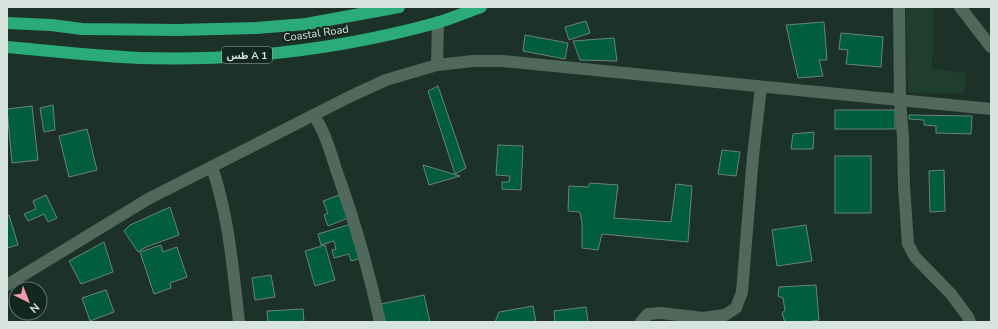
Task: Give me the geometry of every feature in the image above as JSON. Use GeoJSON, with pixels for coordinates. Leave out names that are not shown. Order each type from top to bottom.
{"type":"FeatureCollection","features":[{"type":"Feature","properties":{"kind":"highway","name":"Coastal Road"},"geometry":{"type":"LineString","coordinates":[[7,23],[51,25],[82,29],[178,30],[256,28],[306,24],[399,7]]}},
{"type":"Feature","properties":{"kind":"highway","name":"Coastal Road"},"geometry":{"type":"LineString","coordinates":[[7,47],[139,58],[229,57],[320,47],[389,35],[438,22],[481,7]]}},
{"type":"Feature","properties":{"kind":"street"},"geometry":{"type":"LineString","coordinates":[[900,7],[900,101],[908,244],[915,257],[950,294],[968,317],[970,322]]}},
{"type":"Feature","properties":{"kind":"street"},"geometry":{"type":"LineString","coordinates":[[960,7],[991,47]]}},
{"type":"Feature","properties":{"kind":"street"},"geometry":{"type":"LineString","coordinates":[[437,65],[438,22]]}},
{"type":"Feature","properties":{"kind":"street"},"geometry":{"type":"LineString","coordinates":[[7,285],[148,199],[261,141],[386,80],[437,65],[472,61],[503,61],[991,109]]}},
{"type":"Feature","properties":{"kind":"street"},"geometry":{"type":"LineString","coordinates":[[641,322],[648,314],[661,313],[704,318],[725,315],[736,308],[742,292],[753,156],[761,87]]}},
{"type":"Feature","properties":{"kind":"street"},"geometry":{"type":"LineString","coordinates":[[314,116],[330,150],[354,220],[380,322]]}},
{"type":"Feature","properties":{"kind":"street"},"geometry":{"type":"LineString","coordinates":[[212,167],[219,188],[228,231],[239,322]]}},
{"type":"Feature","properties":{"kind":"shaded area"},"geometry":{"type":"Polygon","coordinates":[[[906,7],[934,7],[932,69],[966,73],[964,94],[908,92],[906,7]]]}},
{"type":"Feature","properties":{"kind":"building"},"geometry":{"type":"Polygon","coordinates":[[[586,21],[590,33],[569,40],[565,27],[586,21]]]}},
{"type":"Feature","properties":{"kind":"building"},"geometry":{"type":"Polygon","coordinates":[[[824,22],[827,60],[819,60],[823,76],[798,78],[786,25],[824,22]]]}},
{"type":"Feature","properties":{"kind":"building"},"geometry":{"type":"Polygon","coordinates":[[[841,33],[883,37],[881,67],[846,64],[848,50],[839,49],[841,33]]]}},
{"type":"Feature","properties":{"kind":"building"},"geometry":{"type":"Polygon","coordinates":[[[525,35],[568,43],[565,59],[523,51],[525,35]]]}},
{"type":"Feature","properties":{"kind":"building"},"geometry":{"type":"Polygon","coordinates":[[[614,38],[617,61],[580,60],[573,41],[614,38]]]}},
{"type":"Feature","properties":{"kind":"building"},"geometry":{"type":"Polygon","coordinates":[[[438,86],[466,168],[455,174],[428,91],[438,86]]]}},
{"type":"Feature","properties":{"kind":"building"},"geometry":{"type":"Polygon","coordinates":[[[53,105],[55,130],[44,132],[40,108],[53,105]]]}},
{"type":"Feature","properties":{"kind":"building"},"geometry":{"type":"Polygon","coordinates":[[[32,106],[38,160],[12,163],[7,109],[32,106]]]}},
{"type":"Feature","properties":{"kind":"building"},"geometry":{"type":"Polygon","coordinates":[[[835,110],[895,110],[895,129],[835,129],[835,110]]]}},
{"type":"Feature","properties":{"kind":"building"},"geometry":{"type":"Polygon","coordinates":[[[909,115],[972,116],[971,134],[936,133],[936,126],[924,125],[924,120],[909,119],[909,115]]]}},
{"type":"Feature","properties":{"kind":"building"},"geometry":{"type":"Polygon","coordinates":[[[87,129],[97,170],[69,177],[59,136],[87,129]]]}},
{"type":"Feature","properties":{"kind":"building"},"geometry":{"type":"Polygon","coordinates":[[[814,132],[813,149],[791,149],[793,134],[814,132]]]}},
{"type":"Feature","properties":{"kind":"building"},"geometry":{"type":"Polygon","coordinates":[[[498,145],[523,146],[521,190],[502,189],[502,182],[509,182],[510,176],[496,175],[498,145]]]}},
{"type":"Feature","properties":{"kind":"building"},"geometry":{"type":"Polygon","coordinates":[[[722,150],[740,152],[736,176],[718,174],[722,150]]]}},
{"type":"Feature","properties":{"kind":"building"},"geometry":{"type":"Polygon","coordinates":[[[835,156],[871,156],[871,213],[835,213],[835,156]]]}},
{"type":"Feature","properties":{"kind":"building"},"geometry":{"type":"Polygon","coordinates":[[[423,165],[460,176],[429,185],[423,165]]]}},
{"type":"Feature","properties":{"kind":"building"},"geometry":{"type":"Polygon","coordinates":[[[944,170],[945,211],[930,212],[929,171],[944,170]]]}},
{"type":"Feature","properties":{"kind":"building"},"geometry":{"type":"Polygon","coordinates":[[[590,183],[618,185],[614,218],[671,222],[676,184],[692,186],[688,242],[602,234],[598,250],[582,248],[582,223],[580,212],[568,211],[569,186],[588,187],[590,183]]]}},
{"type":"Feature","properties":{"kind":"building"},"geometry":{"type":"Polygon","coordinates":[[[342,194],[351,217],[328,226],[324,215],[328,213],[323,201],[342,194]]]}},
{"type":"Feature","properties":{"kind":"building"},"geometry":{"type":"Polygon","coordinates":[[[46,195],[57,218],[48,222],[44,214],[28,221],[24,214],[36,209],[33,201],[46,195]]]}},
{"type":"Feature","properties":{"kind":"building"},"geometry":{"type":"Polygon","coordinates":[[[170,207],[179,235],[146,247],[138,252],[124,231],[130,225],[170,207]]]}},
{"type":"Feature","properties":{"kind":"building"},"geometry":{"type":"Polygon","coordinates":[[[9,215],[18,245],[7,248],[7,216],[9,215]]]}},
{"type":"Feature","properties":{"kind":"building"},"geometry":{"type":"Polygon","coordinates":[[[351,224],[361,258],[351,261],[349,254],[334,258],[332,250],[336,249],[334,241],[321,245],[318,234],[351,224]]]}},
{"type":"Feature","properties":{"kind":"building"},"geometry":{"type":"Polygon","coordinates":[[[806,225],[812,261],[777,266],[772,230],[806,225]]]}},
{"type":"Feature","properties":{"kind":"building"},"geometry":{"type":"Polygon","coordinates":[[[104,242],[113,272],[81,284],[69,261],[104,242]]]}},
{"type":"Feature","properties":{"kind":"building"},"geometry":{"type":"Polygon","coordinates":[[[161,245],[163,252],[177,247],[187,277],[170,283],[171,288],[154,294],[140,252],[161,245]]]}},
{"type":"Feature","properties":{"kind":"building"},"geometry":{"type":"Polygon","coordinates":[[[325,245],[335,280],[315,286],[305,251],[325,245]]]}},
{"type":"Feature","properties":{"kind":"building"},"geometry":{"type":"Polygon","coordinates":[[[271,275],[275,297],[255,300],[252,278],[271,275]]]}},
{"type":"Feature","properties":{"kind":"building"},"geometry":{"type":"Polygon","coordinates":[[[816,285],[819,320],[807,322],[785,322],[782,313],[785,310],[783,298],[778,296],[779,287],[816,285]]]}},
{"type":"Feature","properties":{"kind":"building"},"geometry":{"type":"Polygon","coordinates":[[[106,290],[114,312],[90,321],[82,298],[106,290]]]}},
{"type":"Feature","properties":{"kind":"building"},"geometry":{"type":"Polygon","coordinates":[[[424,295],[430,322],[385,322],[381,304],[424,295]]]}},
{"type":"Feature","properties":{"kind":"building"},"geometry":{"type":"Polygon","coordinates":[[[533,306],[536,322],[495,322],[499,312],[533,306]]]}},
{"type":"Feature","properties":{"kind":"building"},"geometry":{"type":"Polygon","coordinates":[[[586,307],[588,322],[555,322],[554,311],[586,307]]]}},
{"type":"Feature","properties":{"kind":"building"},"geometry":{"type":"Polygon","coordinates":[[[303,309],[304,322],[268,322],[267,311],[303,309]]]}}]}
